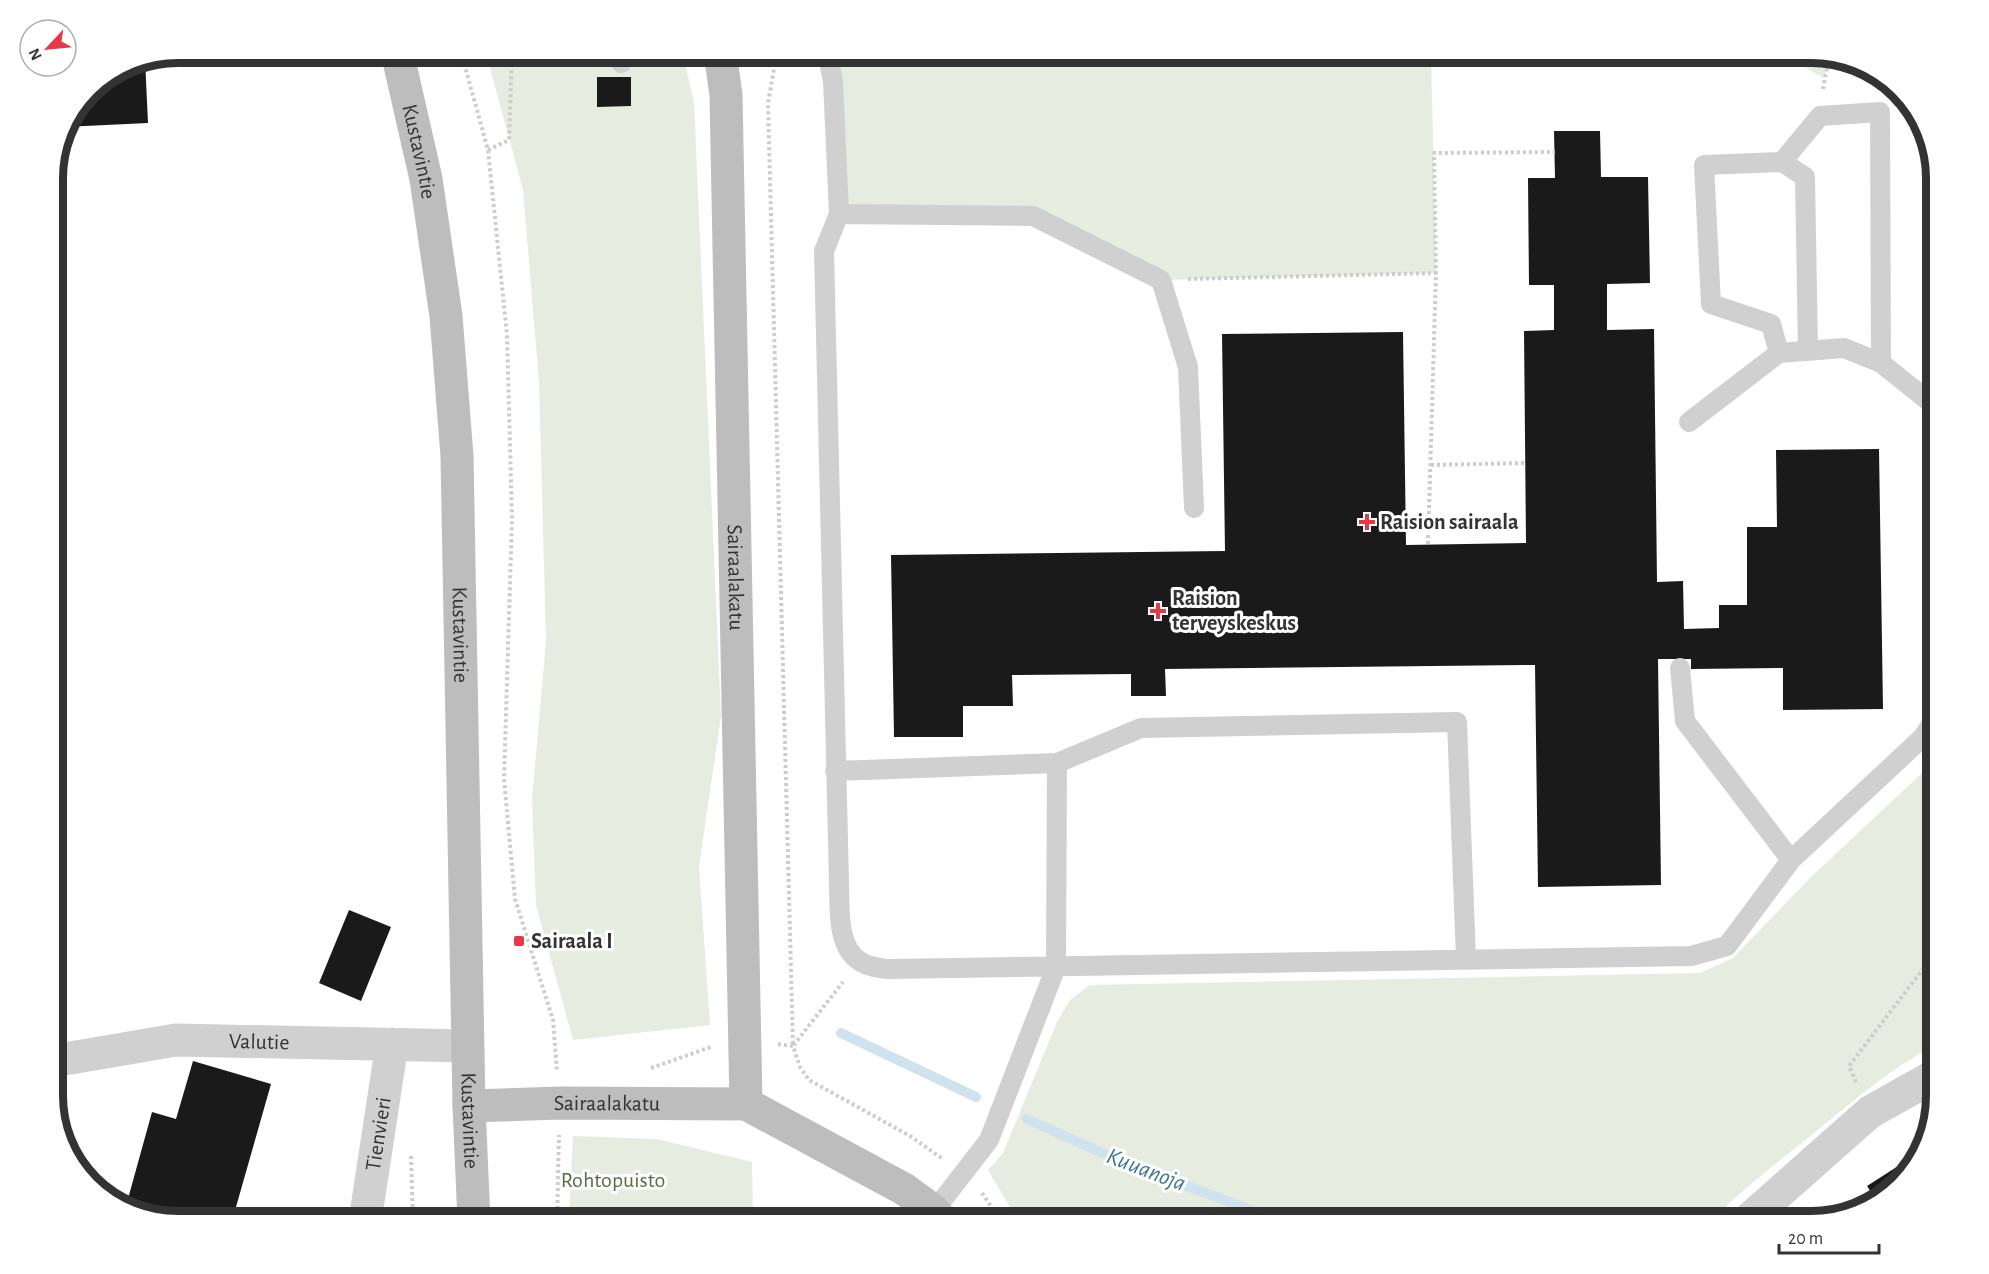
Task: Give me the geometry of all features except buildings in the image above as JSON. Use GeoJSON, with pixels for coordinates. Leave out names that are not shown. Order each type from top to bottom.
{"type":"FeatureCollection","features":[{"type":"Feature","properties":{"kind":"street","name":"Kustavintie"},"geometry":{"type":"LineString","coordinates":[[400,63],[426,179],[446,316],[458,456],[468,1106],[473,1211]]}},
{"type":"Feature","properties":{"kind":"street","name":"Sairaalakatu"},"geometry":{"type":"LineString","coordinates":[[721,63],[727,130],[746,1104]]}},
{"type":"Feature","properties":{"kind":"street","name":"Valutie"},"geometry":{"type":"LineString","coordinates":[[63,1059],[176,1040],[467,1046]]}},
{"type":"Feature","properties":{"kind":"street","name":"Tienvieri"},"geometry":{"type":"LineString","coordinates":[[367,1211],[392,1044]]}},
{"type":"Feature","properties":{"kind":"street"},"geometry":{"type":"LineString","coordinates":[[1758,1211],[1870,1112],[1926,1081]]}},
{"type":"Feature","properties":{"kind":"street","name":"Sairaalakatu"},"geometry":{"type":"LineString","coordinates":[[468,1106],[560,1103],[746,1104],[904,1189],[932,1211]]}},
{"type":"Feature","properties":{"kind":"lane"},"geometry":{"type":"LineString","coordinates":[[830,63],[833,81],[839,214],[824,250],[835,771],[842,930],[850,951],[859,962],[888,969],[1691,956],[1726,946],[1791,860],[1926,732]]}},
{"type":"Feature","properties":{"kind":"lane"},"geometry":{"type":"LineString","coordinates":[[1782,162],[1820,116],[1880,112],[1881,363]]}},
{"type":"Feature","properties":{"kind":"lane"},"geometry":{"type":"LineString","coordinates":[[1779,353],[1771,324],[1711,304],[1704,165],[1782,162],[1805,177],[1808,351]]}},
{"type":"Feature","properties":{"kind":"lane"},"geometry":{"type":"LineString","coordinates":[[839,214],[1033,216],[1161,280],[1188,367],[1194,508]]}},
{"type":"Feature","properties":{"kind":"lane"},"geometry":{"type":"LineString","coordinates":[[1689,422],[1779,353],[1844,348],[1881,363],[1926,399]]}},
{"type":"Feature","properties":{"kind":"lane"},"geometry":{"type":"LineString","coordinates":[[1680,668],[1685,721],[1791,860]]}},
{"type":"Feature","properties":{"kind":"lane"},"geometry":{"type":"LineString","coordinates":[[835,771],[1057,763],[1141,728],[1457,722],[1466,959]]}},
{"type":"Feature","properties":{"kind":"lane"},"geometry":{"type":"LineString","coordinates":[[941,1211],[989,1140],[1056,967],[1057,763]]}},
{"type":"Feature","properties":{"kind":"path"},"geometry":{"type":"LineString","coordinates":[[464,63],[488,150],[507,334],[512,519],[504,779],[515,899],[553,1020],[560,1103],[557,1211]]}},
{"type":"Feature","properties":{"kind":"path"},"geometry":{"type":"LineString","coordinates":[[488,150],[509,140],[512,63]]}},
{"type":"Feature","properties":{"kind":"path"},"geometry":{"type":"LineString","coordinates":[[775,63],[768,103],[793,1046],[859,962]]}},
{"type":"Feature","properties":{"kind":"path"},"geometry":{"type":"LineString","coordinates":[[1428,544],[1436,273],[1434,153],[1555,152]]}},
{"type":"Feature","properties":{"kind":"path"},"geometry":{"type":"LineString","coordinates":[[1161,280],[1436,273]]}},
{"type":"Feature","properties":{"kind":"path"},"geometry":{"type":"LineString","coordinates":[[1431,465],[1526,463]]}},
{"type":"Feature","properties":{"kind":"path"},"geometry":{"type":"LineString","coordinates":[[1870,1112],[1849,1066],[1926,965]]}},
{"type":"Feature","properties":{"kind":"green space"},"geometry":{"type":"Polygon","coordinates":[[[489,63],[685,63],[694,103],[721,716],[699,867],[710,1025],[573,1040],[536,905],[532,800],[546,641],[539,382],[523,190],[489,63]]]}},
{"type":"Feature","properties":{"kind":"green space"},"geometry":{"type":"Polygon","coordinates":[[[828,63],[1431,63],[1436,273],[1161,280],[1033,216],[839,214],[828,63]]]}},
{"type":"Feature","properties":{"kind":"green space"},"geometry":{"type":"Polygon","coordinates":[[[1796,63],[1827,64],[1824,78],[1796,63]]]}},
{"type":"Feature","properties":{"kind":"green space"},"geometry":{"type":"Polygon","coordinates":[[[1926,769],[1926,1050],[1855,1099],[1747,1187],[1721,1211],[1012,1211],[988,1170],[1003,1153],[1057,1022],[1070,1000],[1090,985],[1700,973],[1733,958],[1813,875],[1926,769]]]}},
{"type":"Feature","properties":{"kind":"green space","name":"Rohtopuisto"},"geometry":{"type":"Polygon","coordinates":[[[573,1136],[657,1139],[752,1162],[753,1211],[569,1211],[573,1136]]]}},
{"type":"Feature","properties":{"kind":"waterway","name":"Kuuanoja"},"geometry":{"type":"LineString","coordinates":[[841,1033],[976,1097]]}},
{"type":"Feature","properties":{"kind":"waterway","name":"Kuuanoja"},"geometry":{"type":"LineString","coordinates":[[1027,1119],[1118,1160],[1253,1211]]}},
{"type":"Feature","properties":{"kind":"place","name":"Raision sairaala"},"geometry":{"type":"Point","coordinates":[1367,522]}},
{"type":"Feature","properties":{"kind":"place","name":"Raision terveyskeskus"},"geometry":{"type":"Point","coordinates":[1158,611]}},
{"type":"Feature","properties":{"kind":"place","name":"Sairaala I"},"geometry":{"type":"Point","coordinates":[519,941]}}]}
